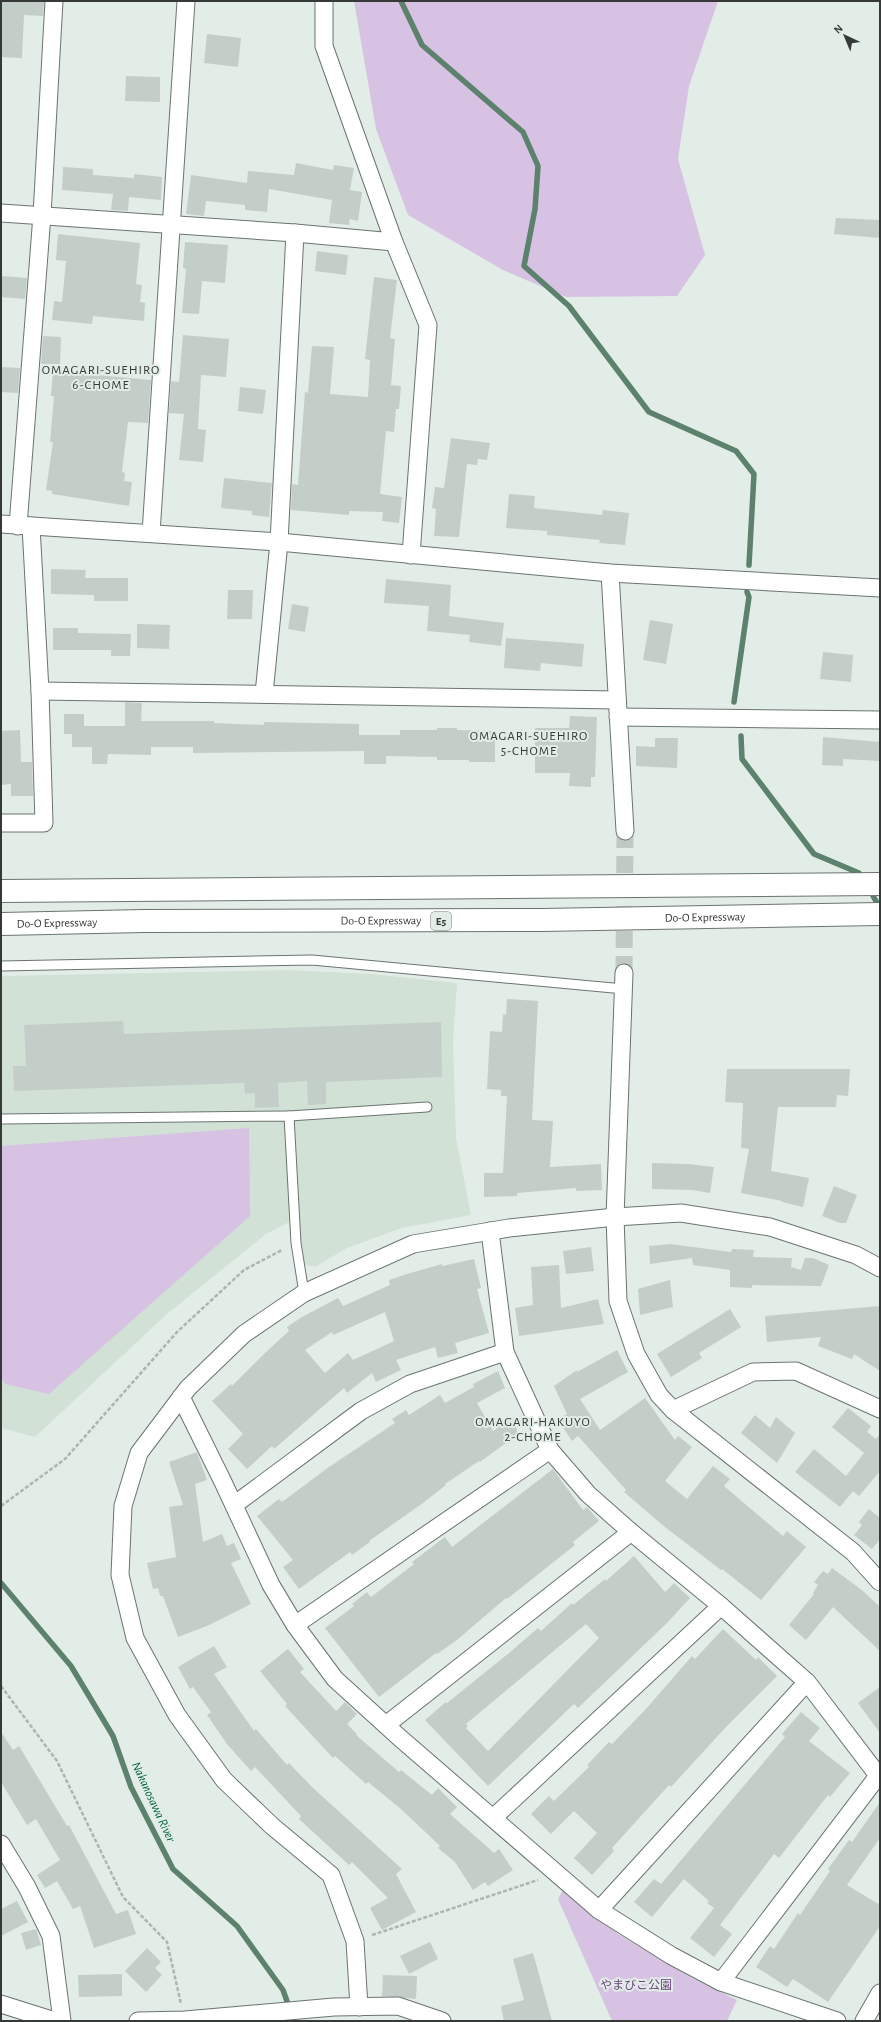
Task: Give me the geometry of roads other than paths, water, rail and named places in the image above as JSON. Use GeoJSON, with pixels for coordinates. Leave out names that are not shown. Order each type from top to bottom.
{"type":"FeatureCollection","features":[{"type":"Feature","properties":{"kind":"highway"},"geometry":{"type":"LineString","coordinates":[[1,891],[880,884]]}},
{"type":"Feature","properties":{"kind":"highway","name":"Do-O Expressway"},"geometry":{"type":"LineString","coordinates":[[1,924],[144,921],[542,920],[880,914]]}},
{"type":"Feature","properties":{"kind":"street"},"geometry":{"type":"LineString","coordinates":[[1,823],[44,823],[40,691],[17,526],[42,215],[54,1]]}},
{"type":"Feature","properties":{"kind":"street"},"geometry":{"type":"LineString","coordinates":[[151,533],[186,1]]}},
{"type":"Feature","properties":{"kind":"street"},"geometry":{"type":"LineString","coordinates":[[324,1],[324,46],[394,242],[428,325],[411,555]]}},
{"type":"Feature","properties":{"kind":"street"},"geometry":{"type":"LineString","coordinates":[[1,212],[295,233],[394,242]]}},
{"type":"Feature","properties":{"kind":"street"},"geometry":{"type":"LineString","coordinates":[[264,694],[279,542],[295,233]]}},
{"type":"Feature","properties":{"kind":"street"},"geometry":{"type":"LineString","coordinates":[[17,526],[279,542],[610,573],[880,588]]}},
{"type":"Feature","properties":{"kind":"street"},"geometry":{"type":"LineString","coordinates":[[610,573],[625,831]]}},
{"type":"Feature","properties":{"kind":"street"},"geometry":{"type":"LineString","coordinates":[[40,691],[617,700]]}},
{"type":"Feature","properties":{"kind":"street"},"geometry":{"type":"LineString","coordinates":[[618,718],[880,720]]}},
{"type":"Feature","properties":{"kind":"street"},"geometry":{"type":"LineString","coordinates":[[624,981],[614,1217],[618,1302],[636,1354],[660,1395],[673,1410],[853,1552],[880,1582]]}},
{"type":"Feature","properties":{"kind":"street"},"geometry":{"type":"LineString","coordinates":[[359,2007],[355,1941],[331,1875],[272,1826],[224,1780],[177,1715],[135,1638],[120,1575],[123,1506],[139,1453],[188,1388],[244,1334],[304,1293],[413,1244],[490,1231],[614,1217],[681,1213],[770,1227],[856,1255],[880,1268]]}},
{"type":"Feature","properties":{"kind":"street"},"geometry":{"type":"LineString","coordinates":[[490,1231],[505,1352],[550,1450],[588,1494],[631,1532],[721,1606],[807,1682],[879,1777],[721,1982]]}},
{"type":"Feature","properties":{"kind":"street"},"geometry":{"type":"LineString","coordinates":[[234,1505],[368,1407],[410,1384],[505,1352]]}},
{"type":"Feature","properties":{"kind":"street"},"geometry":{"type":"LineString","coordinates":[[673,1410],[753,1372],[796,1371],[880,1409]]}},
{"type":"Feature","properties":{"kind":"street"},"geometry":{"type":"LineString","coordinates":[[181,1397],[271,1584],[295,1625],[335,1679],[599,1910],[672,1956],[721,1982],[837,2021]]}},
{"type":"Feature","properties":{"kind":"street"},"geometry":{"type":"LineString","coordinates":[[295,1625],[550,1450]]}},
{"type":"Feature","properties":{"kind":"street"},"geometry":{"type":"LineString","coordinates":[[386,1725],[631,1532]]}},
{"type":"Feature","properties":{"kind":"street"},"geometry":{"type":"LineString","coordinates":[[493,1818],[721,1606]]}},
{"type":"Feature","properties":{"kind":"street"},"geometry":{"type":"LineString","coordinates":[[599,1910],[807,1682]]}},
{"type":"Feature","properties":{"kind":"street"},"geometry":{"type":"LineString","coordinates":[[1,1844],[26,1886],[51,1936],[62,2021]]}},
{"type":"Feature","properties":{"kind":"street"},"geometry":{"type":"LineString","coordinates":[[864,2021],[880,1993]]}},
{"type":"Feature","properties":{"kind":"street"},"geometry":{"type":"LineString","coordinates":[[1,2004],[55,2021]]}},
{"type":"Feature","properties":{"kind":"street"},"geometry":{"type":"LineString","coordinates":[[138,2021],[185,2020],[334,2007],[398,2006],[442,2021]]}},
{"type":"Feature","properties":{"kind":"lane"},"geometry":{"type":"LineString","coordinates":[[1,966],[312,960],[624,981]]}},
{"type":"Feature","properties":{"kind":"lane"},"geometry":{"type":"LineString","coordinates":[[1,1119],[289,1116],[427,1107]]}},
{"type":"Feature","properties":{"kind":"lane"},"geometry":{"type":"LineString","coordinates":[[289,1116],[296,1243],[304,1293]]}},
{"type":"Feature","properties":{"kind":"waterway"},"geometry":{"type":"LineString","coordinates":[[401,1],[422,45],[523,132],[538,166],[535,209],[524,266],[569,306],[649,412],[736,451],[754,474],[749,565]]}},
{"type":"Feature","properties":{"kind":"waterway"},"geometry":{"type":"LineString","coordinates":[[734,702],[749,597],[747,592]]}},
{"type":"Feature","properties":{"kind":"waterway"},"geometry":{"type":"LineString","coordinates":[[741,736],[742,759],[814,854],[859,873]]}},
{"type":"Feature","properties":{"kind":"waterway"},"geometry":{"type":"LineString","coordinates":[[872,894],[877,903]]}},
{"type":"Feature","properties":{"kind":"waterway","name":"Nakanosawa River"},"geometry":{"type":"LineString","coordinates":[[1,1583],[71,1666],[113,1736],[131,1787],[173,1869],[237,1926],[283,1990],[294,2021]]}},
{"type":"Feature","properties":{"kind":"tunnel"},"geometry":{"type":"LineString","coordinates":[[624,973],[625,831]]}},
{"type":"Feature","properties":{"kind":"district","name":"OMAGARI-SUEHIRO 6-CHOME"},"geometry":{"type":"Point","coordinates":[101,378]}},
{"type":"Feature","properties":{"kind":"district","name":"OMAGARI-SUEHIRO 5-CHOME"},"geometry":{"type":"Point","coordinates":[529,744]}},
{"type":"Feature","properties":{"kind":"district","name":"OMAGARI-HAKUYO 2-CHOME"},"geometry":{"type":"Point","coordinates":[533,1430]}},
{"type":"Feature","properties":{"kind":"park label","name":"やまびこ公園"},"geometry":{"type":"Point","coordinates":[636,1985]}}]}
